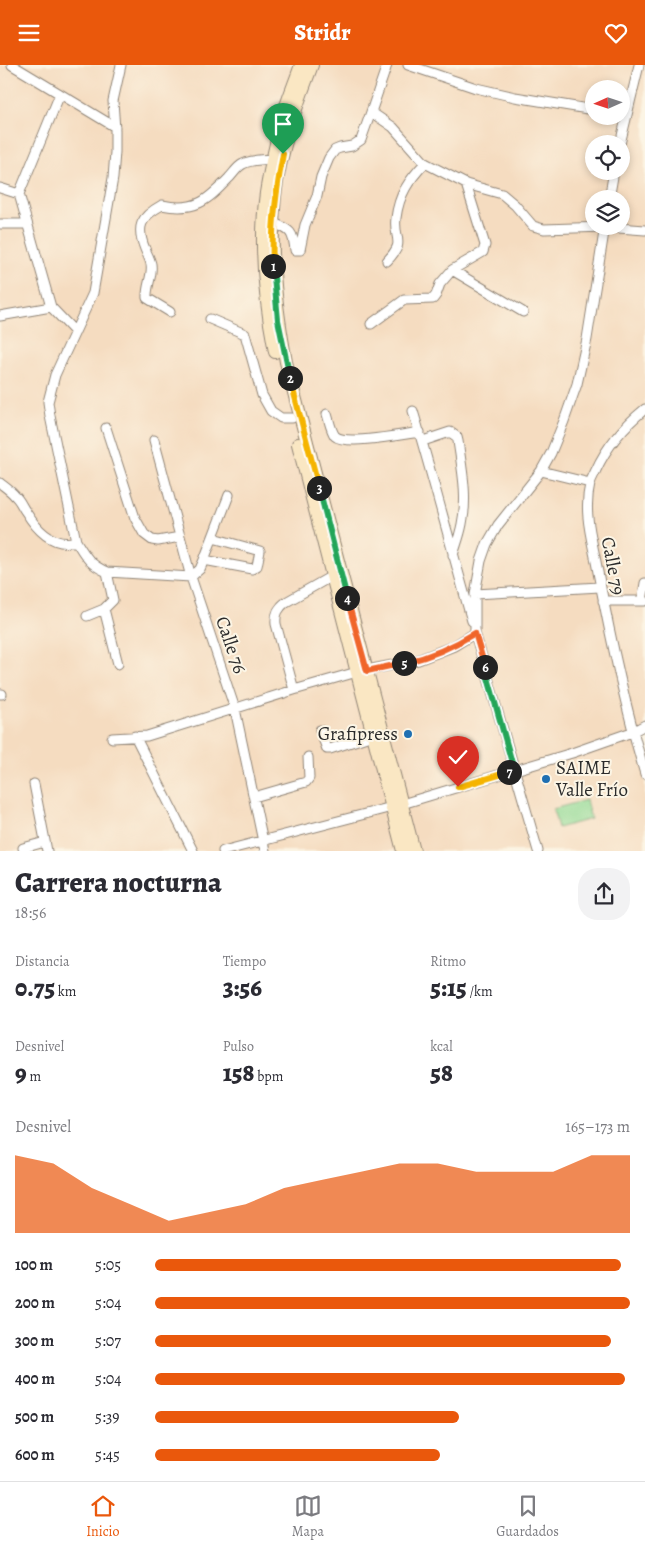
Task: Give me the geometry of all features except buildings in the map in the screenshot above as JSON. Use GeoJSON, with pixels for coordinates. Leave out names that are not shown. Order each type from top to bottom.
{"type":"FeatureCollection","features":[{"type":"Feature","properties":{"kind":"main road"},"geometry":{"type":"LineString","coordinates":[[301,65],[282,117],[266,193],[264,232],[265,283],[271,329],[332,576],[362,672],[373,735],[414,851]]}},
{"type":"Feature","properties":{"kind":"main road"},"geometry":{"type":"LineString","coordinates":[[312,65],[291,124],[283,154],[276,195],[273,258],[278,320],[286,362],[362,672],[397,805],[403,851]]}},
{"type":"Feature","properties":{"kind":"street"},"geometry":{"type":"LineString","coordinates":[[12,65],[115,127]]}},
{"type":"Feature","properties":{"kind":"street"},"geometry":{"type":"LineString","coordinates":[[122,65],[112,101],[115,152],[93,293],[55,375],[48,402],[76,541],[86,557],[96,567],[107,572],[191,577],[200,569],[229,495]]}},
{"type":"Feature","properties":{"kind":"street"},"geometry":{"type":"LineString","coordinates":[[274,223],[289,230],[293,235],[295,250],[300,250],[305,225],[317,196],[321,177],[329,158],[335,150],[357,144],[361,139],[387,65]]}},
{"type":"Feature","properties":{"kind":"street"},"geometry":{"type":"LineString","coordinates":[[408,65],[476,88],[515,97],[585,109]]}},
{"type":"Feature","properties":{"kind":"street"},"geometry":{"type":"LineString","coordinates":[[630,95],[639,65]]}},
{"type":"Feature","properties":{"kind":"street"},"geometry":{"type":"LineString","coordinates":[[60,94],[19,194],[50,307],[76,332]]}},
{"type":"Feature","properties":{"kind":"street"},"geometry":{"type":"LineString","coordinates":[[371,112],[393,127],[425,163],[466,183],[502,194],[509,199],[529,223],[537,228],[585,228]]}},
{"type":"Feature","properties":{"kind":"street"},"geometry":{"type":"LineString","coordinates":[[170,312],[147,298],[146,291],[151,273],[151,263],[140,234],[145,217],[162,205],[183,208],[201,203],[210,198],[241,165],[251,161],[274,159]]}},
{"type":"Feature","properties":{"kind":"street"},"geometry":{"type":"LineString","coordinates":[[387,261],[397,251],[399,243],[396,220],[399,202],[410,179],[425,163]]}},
{"type":"Feature","properties":{"kind":"street"},"geometry":{"type":"LineString","coordinates":[[371,324],[404,300],[435,297],[440,284],[452,270],[483,252],[485,245],[466,183]]}},
{"type":"Feature","properties":{"kind":"street"},"geometry":{"type":"LineString","coordinates":[[0,188],[19,194]]}},
{"type":"Feature","properties":{"kind":"street"},"geometry":{"type":"LineString","coordinates":[[0,224],[27,224]]}},
{"type":"Feature","properties":{"kind":"street"},"geometry":{"type":"LineString","coordinates":[[630,229],[645,230]]}},
{"type":"Feature","properties":{"kind":"street"},"geometry":{"type":"LineString","coordinates":[[475,633],[475,593],[481,561],[487,544],[498,525],[541,471],[551,453],[577,384],[587,339],[604,235]]}},
{"type":"Feature","properties":{"kind":"street"},"geometry":{"type":"LineString","coordinates":[[452,270],[523,312]]}},
{"type":"Feature","properties":{"kind":"street"},"geometry":{"type":"LineString","coordinates":[[0,316],[50,307]]}},
{"type":"Feature","properties":{"kind":"street"},"geometry":{"type":"LineString","coordinates":[[210,319],[246,334],[262,395],[271,411],[281,418],[292,418]]}},
{"type":"Feature","properties":{"kind":"street","name":"Calle 79"},"geometry":{"type":"LineString","coordinates":[[645,409],[621,431],[610,445],[590,483],[587,519],[632,732],[645,774]]}},
{"type":"Feature","properties":{"kind":"street"},"geometry":{"type":"LineString","coordinates":[[413,411],[538,851]]}},
{"type":"Feature","properties":{"kind":"street"},"geometry":{"type":"LineString","coordinates":[[327,414],[334,435],[340,439],[421,437],[450,432],[457,437],[465,490],[462,523],[453,555]]}},
{"type":"Feature","properties":{"kind":"street"},"geometry":{"type":"LineString","coordinates":[[106,428],[135,519],[144,534],[152,540],[158,541],[180,537]]}},
{"type":"Feature","properties":{"kind":"street","name":"Calle 76"},"geometry":{"type":"LineString","coordinates":[[154,441],[191,577],[236,709],[265,851]]}},
{"type":"Feature","properties":{"kind":"street"},"geometry":{"type":"LineString","coordinates":[[541,471],[590,483]]}},
{"type":"Feature","properties":{"kind":"street"},"geometry":{"type":"LineString","coordinates":[[0,483],[16,496],[26,514],[50,540],[70,543],[76,541]]}},
{"type":"Feature","properties":{"kind":"street"},"geometry":{"type":"LineString","coordinates":[[204,560],[252,569],[257,566],[260,551],[213,538]]}},
{"type":"Feature","properties":{"kind":"street"},"geometry":{"type":"LineString","coordinates":[[87,616],[104,609],[112,600],[107,572]]}},
{"type":"Feature","properties":{"kind":"street"},"geometry":{"type":"LineString","coordinates":[[294,690],[275,616],[280,607],[286,602],[332,576]]}},
{"type":"Feature","properties":{"kind":"street"},"geometry":{"type":"LineString","coordinates":[[603,601],[643,601],[645,583]]}},
{"type":"Feature","properties":{"kind":"street"},"geometry":{"type":"LineString","coordinates":[[475,593],[600,587]]}},
{"type":"Feature","properties":{"kind":"street"},"geometry":{"type":"LineString","coordinates":[[104,609],[118,664]]}},
{"type":"Feature","properties":{"kind":"street"},"geometry":{"type":"LineString","coordinates":[[112,738],[147,736],[294,690],[362,672],[418,660],[454,646],[475,633]]}},
{"type":"Feature","properties":{"kind":"street"},"geometry":{"type":"LineString","coordinates":[[223,851],[397,805],[572,753],[632,732],[645,725]]}},
{"type":"Feature","properties":{"kind":"street"},"geometry":{"type":"LineString","coordinates":[[320,730],[327,749],[373,735]]}},
{"type":"Feature","properties":{"kind":"street"},"geometry":{"type":"LineString","coordinates":[[135,737],[193,851]]}},
{"type":"Feature","properties":{"kind":"street"},"geometry":{"type":"LineString","coordinates":[[254,797],[306,782],[309,777],[308,757]]}},
{"type":"Feature","properties":{"kind":"street"},"geometry":{"type":"LineString","coordinates":[[23,847],[46,847],[34,784]]}},
{"type":"Feature","properties":{"kind":"green space"},"geometry":{"type":"Polygon","coordinates":[[[586,800],[591,819],[558,828],[553,809],[586,800]]]}},
{"type":"Feature","properties":{"kind":"place","name":"Grafipress"},"geometry":{"type":"Point","coordinates":[408,734]}},
{"type":"Feature","properties":{"kind":"place","name":"SAIME Valle Frío"},"geometry":{"type":"Point","coordinates":[546,779]}},
{"type":"Feature","properties":{"kind":"route"},"geometry":{"type":"LineString","coordinates":[[283,154],[276,195],[273,229],[274,285],[278,320],[286,362],[367,671],[418,660],[454,646],[475,633],[514,770],[458,787]]}}]}
